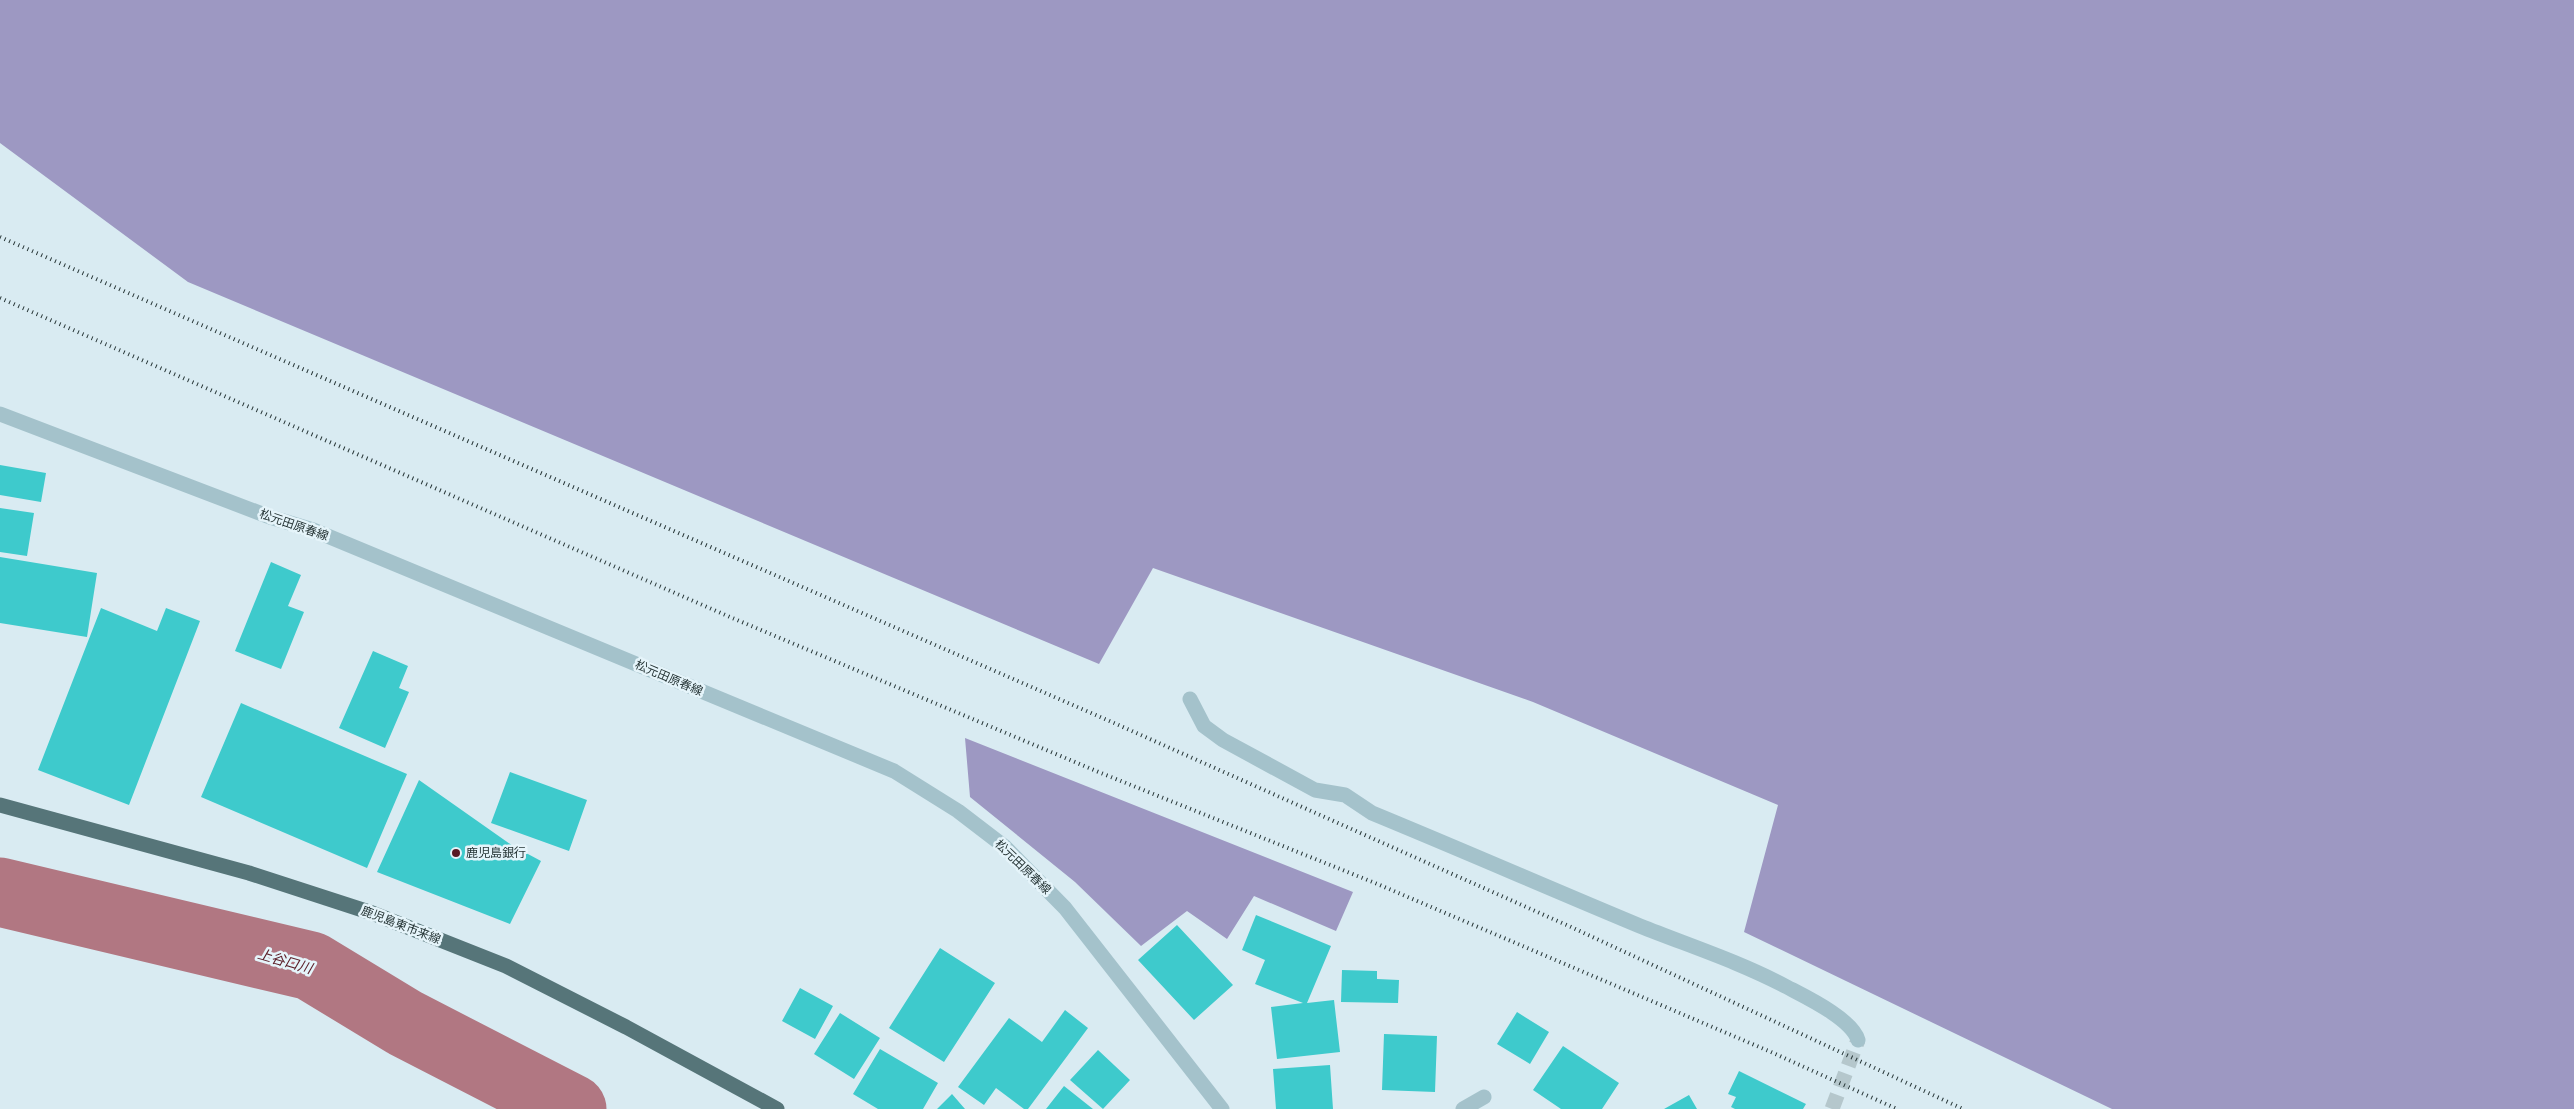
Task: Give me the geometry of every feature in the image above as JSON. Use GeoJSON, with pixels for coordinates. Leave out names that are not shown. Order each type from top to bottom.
{"type":"FeatureCollection","features":[{"type":"Feature","properties":{"kind":"main road","name":"鹿児島東市来線"},"geometry":{"type":"LineString","coordinates":[[0,805],[249,874],[372,913],[506,966],[777,1109]]}},
{"type":"Feature","properties":{"kind":"street","name":"松元田原春線"},"geometry":{"type":"LineString","coordinates":[[0,414],[270,517],[313,530],[894,771],[958,811],[1006,847],[1065,908],[1222,1109]]}},
{"type":"Feature","properties":{"kind":"street"},"geometry":{"type":"LineString","coordinates":[[1190,699],[1204,726],[1261,761],[1315,790],[1345,796],[1372,813],[1643,927],[1731,960],[1788,987],[1844,1021],[1856,1031],[1858,1040]]}},
{"type":"Feature","properties":{"kind":"street"},"geometry":{"type":"LineString","coordinates":[[1463,1109],[1484,1097]]}},
{"type":"Feature","properties":{"kind":"shaded area"},"geometry":{"type":"Polygon","coordinates":[[[0,0],[2574,0],[2574,1109],[2112,1109],[1744,932],[1778,805],[1533,702],[1153,568],[1099,664],[188,282],[0,143],[0,0]]]}},
{"type":"Feature","properties":{"kind":"shaded area"},"geometry":{"type":"Polygon","coordinates":[[[965,738],[1353,892],[1336,931],[1254,896],[1227,939],[1187,911],[1141,946],[1075,882],[970,797],[965,738]]]}},
{"type":"Feature","properties":{"kind":"building"},"geometry":{"type":"Polygon","coordinates":[[[0,465],[46,473],[41,502],[0,495],[0,465]]]}},
{"type":"Feature","properties":{"kind":"building"},"geometry":{"type":"Polygon","coordinates":[[[0,508],[34,513],[27,556],[0,552],[0,508]]]}},
{"type":"Feature","properties":{"kind":"building"},"geometry":{"type":"Polygon","coordinates":[[[0,557],[97,573],[87,637],[0,623],[0,557]]]}},
{"type":"Feature","properties":{"kind":"building"},"geometry":{"type":"Polygon","coordinates":[[[271,562],[301,575],[288,606],[304,612],[281,669],[235,651],[271,562]]]}},
{"type":"Feature","properties":{"kind":"building"},"geometry":{"type":"Polygon","coordinates":[[[101,608],[157,631],[166,608],[200,621],[129,805],[38,770],[101,608]]]}},
{"type":"Feature","properties":{"kind":"building"},"geometry":{"type":"Polygon","coordinates":[[[373,651],[408,666],[399,688],[409,692],[385,748],[339,728],[373,651]]]}},
{"type":"Feature","properties":{"kind":"building"},"geometry":{"type":"Polygon","coordinates":[[[241,703],[407,774],[367,868],[201,797],[241,703]]]}},
{"type":"Feature","properties":{"kind":"building"},"geometry":{"type":"Polygon","coordinates":[[[510,772],[587,800],[569,851],[491,823],[510,772]]]}},
{"type":"Feature","properties":{"kind":"building","name":"鹿児島銀行"},"geometry":{"type":"Polygon","coordinates":[[[419,780],[513,846],[541,861],[510,924],[377,872],[419,780]]]}},
{"type":"Feature","properties":{"kind":"building"},"geometry":{"type":"Polygon","coordinates":[[[1256,915],[1331,946],[1307,1003],[1334,1000],[1340,1052],[1277,1059],[1271,1007],[1303,1003],[1255,984],[1265,960],[1242,950],[1256,915]]]}},
{"type":"Feature","properties":{"kind":"building"},"geometry":{"type":"Polygon","coordinates":[[[1177,925],[1233,985],[1194,1020],[1138,960],[1177,925]]]}},
{"type":"Feature","properties":{"kind":"building"},"geometry":{"type":"Polygon","coordinates":[[[940,948],[995,983],[944,1062],[889,1028],[940,948]]]}},
{"type":"Feature","properties":{"kind":"building"},"geometry":{"type":"Polygon","coordinates":[[[1342,970],[1377,971],[1377,979],[1399,980],[1398,1003],[1341,1002],[1342,970]]]}},
{"type":"Feature","properties":{"kind":"building"},"geometry":{"type":"Polygon","coordinates":[[[800,988],[833,1006],[815,1039],[782,1021],[800,988]]]}},
{"type":"Feature","properties":{"kind":"building"},"geometry":{"type":"Polygon","coordinates":[[[1065,1010],[1088,1028],[1028,1109],[1024,1109],[996,1088],[984,1105],[958,1087],[1009,1018],[1042,1042],[1065,1010]]]}},
{"type":"Feature","properties":{"kind":"building"},"geometry":{"type":"Polygon","coordinates":[[[1517,1012],[1549,1032],[1530,1064],[1497,1044],[1517,1012]]]}},
{"type":"Feature","properties":{"kind":"building"},"geometry":{"type":"Polygon","coordinates":[[[840,1013],[880,1038],[854,1079],[814,1054],[840,1013]]]}},
{"type":"Feature","properties":{"kind":"building"},"geometry":{"type":"Polygon","coordinates":[[[1384,1034],[1437,1036],[1435,1092],[1382,1090],[1384,1034]]]}},
{"type":"Feature","properties":{"kind":"building"},"geometry":{"type":"Polygon","coordinates":[[[1563,1046],[1619,1083],[1602,1109],[1561,1109],[1533,1090],[1563,1046]]]}},
{"type":"Feature","properties":{"kind":"building"},"geometry":{"type":"Polygon","coordinates":[[[880,1049],[938,1083],[923,1109],[878,1109],[853,1094],[880,1049]]]}},
{"type":"Feature","properties":{"kind":"building"},"geometry":{"type":"Polygon","coordinates":[[[1098,1050],[1130,1080],[1103,1109],[1070,1080],[1098,1050]]]}},
{"type":"Feature","properties":{"kind":"building"},"geometry":{"type":"Polygon","coordinates":[[[1330,1065],[1333,1109],[1276,1109],[1273,1069],[1330,1065]]]}},
{"type":"Feature","properties":{"kind":"building"},"geometry":{"type":"Polygon","coordinates":[[[1739,1071],[1806,1104],[1803,1109],[1735,1109],[1731,1107],[1736,1097],[1728,1094],[1739,1071]]]}},
{"type":"Feature","properties":{"kind":"building"},"geometry":{"type":"Polygon","coordinates":[[[1064,1086],[1093,1109],[1046,1109],[1064,1086]]]}},
{"type":"Feature","properties":{"kind":"building"},"geometry":{"type":"Polygon","coordinates":[[[952,1094],[965,1109],[937,1109],[952,1094]]]}},
{"type":"Feature","properties":{"kind":"building"},"geometry":{"type":"Polygon","coordinates":[[[1689,1095],[1697,1109],[1664,1109],[1689,1095]]]}},
{"type":"Feature","properties":{"kind":"waterway","name":"上谷口川"},"geometry":{"type":"LineString","coordinates":[[0,892],[311,966],[405,1023],[572,1109]]}},
{"type":"Feature","properties":{"kind":"tunnel"},"geometry":{"type":"LineString","coordinates":[[1832,1109],[1858,1040]]}},
{"type":"Feature","properties":{"kind":"railway"},"geometry":{"type":"LineString","coordinates":[[0,237],[1114,723],[1571,927],[1963,1109]]}},
{"type":"Feature","properties":{"kind":"railway"},"geometry":{"type":"LineString","coordinates":[[0,298],[730,617],[1101,773],[1375,883],[1771,1052],[1897,1109]]}},
{"type":"Feature","properties":{"kind":"place","name":"鹿児島銀行"},"geometry":{"type":"Point","coordinates":[456,853]}}]}
